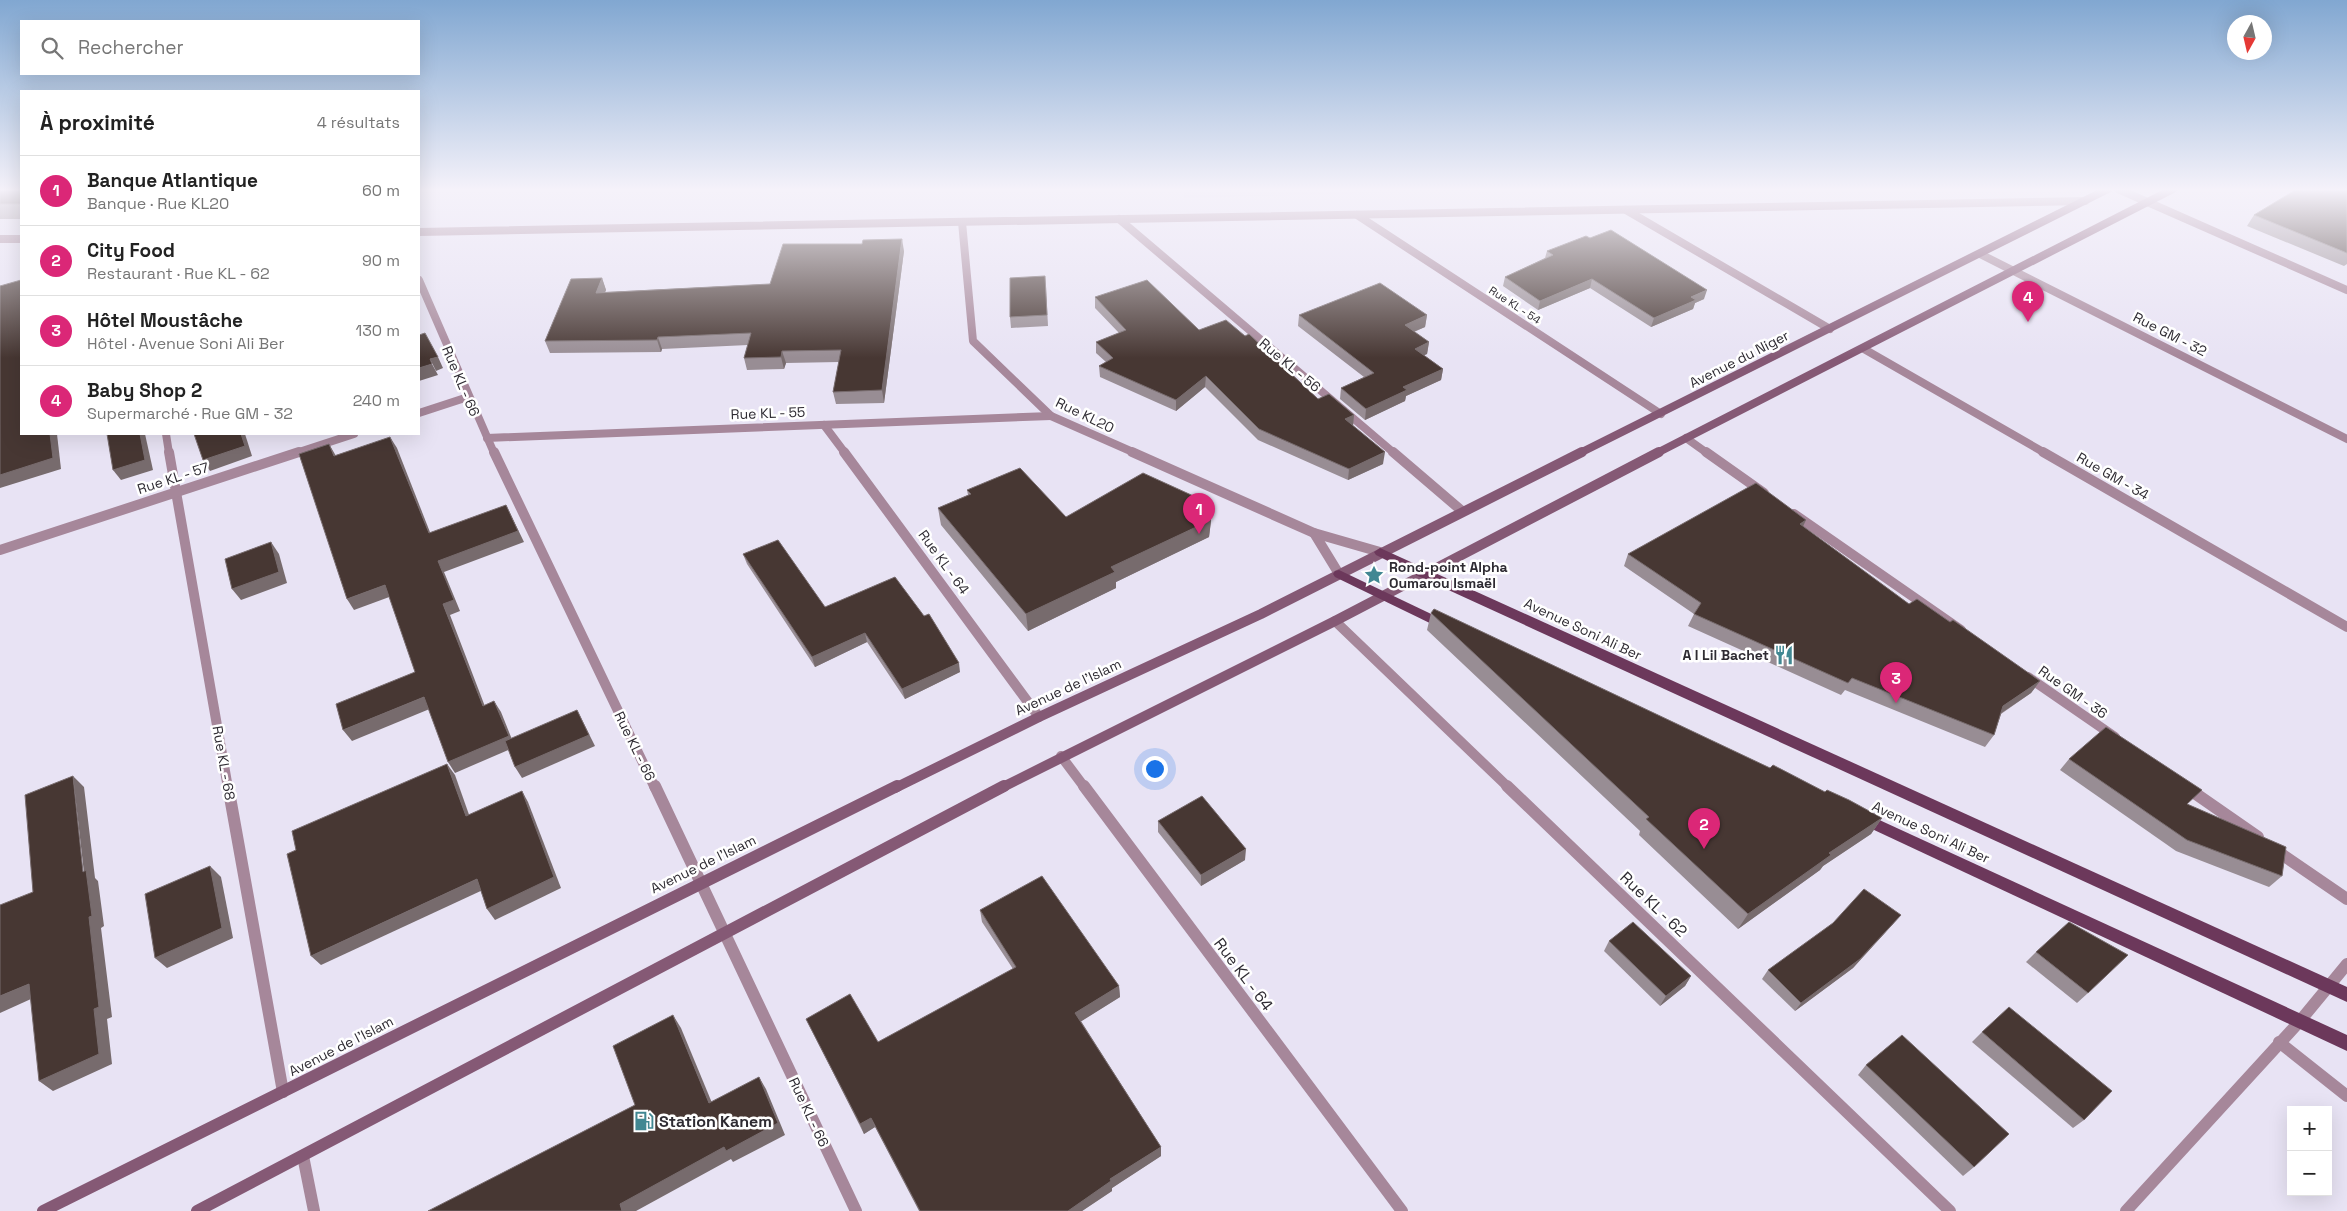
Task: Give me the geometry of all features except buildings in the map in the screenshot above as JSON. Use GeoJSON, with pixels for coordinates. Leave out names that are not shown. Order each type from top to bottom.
{"type":"FeatureCollection","features":[{"type":"Feature","properties":{"kind":"main road","name":"Avenue du Niger"},"geometry":{"type":"LineString","coordinates":[[1380,552],[1997,246]]}},
{"type":"Feature","properties":{"kind":"main road"},"geometry":{"type":"LineString","coordinates":[[197,1211],[1061,756],[1335,620],[2062,246]]}},
{"type":"Feature","properties":{"kind":"main road","name":"Avenue de l'Islam"},"geometry":{"type":"LineString","coordinates":[[43,1211],[701,882],[1039,717],[1261,614],[1380,552]]}},
{"type":"Feature","properties":{"kind":"main road","name":"Avenue Soni Ali Ber"},"geometry":{"type":"LineString","coordinates":[[1380,552],[1424,574],[2347,995]]}},
{"type":"Feature","properties":{"kind":"main road"},"geometry":{"type":"LineString","coordinates":[[1339,574],[1454,630]]}},
{"type":"Feature","properties":{"kind":"main road","name":"Avenue Soni Ali Ber"},"geometry":{"type":"LineString","coordinates":[[1850,813],[2347,1043]]}},
{"type":"Feature","properties":{"kind":"street","name":"Rue KL20"},"geometry":{"type":"LineString","coordinates":[[964,246],[973,341],[1050,416],[1314,533],[1380,552]]}},
{"type":"Feature","properties":{"kind":"street","name":"Rue KL - 56"},"geometry":{"type":"LineString","coordinates":[[1150,246],[1462,511]]}},
{"type":"Feature","properties":{"kind":"street","name":"Rue KL - 54"},"geometry":{"type":"LineString","coordinates":[[1404,246],[1661,414]]}},
{"type":"Feature","properties":{"kind":"street"},"geometry":{"type":"LineString","coordinates":[[1687,246],[1830,328]]}},
{"type":"Feature","properties":{"kind":"street"},"geometry":{"type":"LineString","coordinates":[[2246,246],[2347,290]]}},
{"type":"Feature","properties":{"kind":"street","name":"Rue GM - 32"},"geometry":{"type":"LineString","coordinates":[[1980,254],[2347,439]]}},
{"type":"Feature","properties":{"kind":"street","name":"Rue KL - 66"},"geometry":{"type":"LineString","coordinates":[[420,282],[486,438],[701,882],[723,933],[856,1211]]}},
{"type":"Feature","properties":{"kind":"street","name":"Rue GM - 34"},"geometry":{"type":"LineString","coordinates":[[1864,349],[2347,627]]}},
{"type":"Feature","properties":{"kind":"street"},"geometry":{"type":"LineString","coordinates":[[420,413],[468,397]]}},
{"type":"Feature","properties":{"kind":"street","name":"Rue KL - 55"},"geometry":{"type":"LineString","coordinates":[[486,438],[1050,416]]}},
{"type":"Feature","properties":{"kind":"street","name":"Rue KL - 64"},"geometry":{"type":"LineString","coordinates":[[824,425],[1039,717]]}},
{"type":"Feature","properties":{"kind":"street","name":"Rue KL - 68"},"geometry":{"type":"LineString","coordinates":[[166,435],[283,1092]]}},
{"type":"Feature","properties":{"kind":"street","name":"Rue KL - 57"},"geometry":{"type":"LineString","coordinates":[[0,550],[351,435]]}},
{"type":"Feature","properties":{"kind":"street"},"geometry":{"type":"LineString","coordinates":[[1686,438],[1971,637]]}},
{"type":"Feature","properties":{"kind":"street"},"geometry":{"type":"LineString","coordinates":[[1314,533],[1339,574]]}},
{"type":"Feature","properties":{"kind":"street","name":"Rue KL - 62"},"geometry":{"type":"LineString","coordinates":[[1335,620],[1950,1211]]}},
{"type":"Feature","properties":{"kind":"street","name":"Rue GM - 36"},"geometry":{"type":"LineString","coordinates":[[2020,672],[2126,746]]}},
{"type":"Feature","properties":{"kind":"street","name":"Rue KL - 64"},"geometry":{"type":"LineString","coordinates":[[1061,756],[1402,1211]]}},
{"type":"Feature","properties":{"kind":"street"},"geometry":{"type":"LineString","coordinates":[[2176,780],[2347,900]]}},
{"type":"Feature","properties":{"kind":"street"},"geometry":{"type":"LineString","coordinates":[[2126,1211],[2300,1021],[2347,964]]}},
{"type":"Feature","properties":{"kind":"street"},"geometry":{"type":"LineString","coordinates":[[2279,1042],[2347,1096]]}},
{"type":"Feature","properties":{"kind":"street"},"geometry":{"type":"LineString","coordinates":[[302,1156],[314,1211]]}},
{"type":"Feature","properties":{"kind":"place","name":"Baby Shop 2"},"geometry":{"type":"Point","coordinates":[2028,322]}},
{"type":"Feature","properties":{"kind":"place","name":"Banque Atlantique"},"geometry":{"type":"Point","coordinates":[1199,534]}},
{"type":"Feature","properties":{"kind":"place","name":"Rond-point Alpha Oumarou Ismaël"},"geometry":{"type":"Point","coordinates":[1374,575]}},
{"type":"Feature","properties":{"kind":"place","name":"A I Lil Bachet"},"geometry":{"type":"Point","coordinates":[1784,655]}},
{"type":"Feature","properties":{"kind":"place","name":"Hôtel Moustâche"},"geometry":{"type":"Point","coordinates":[1896,703]}},
{"type":"Feature","properties":{"kind":"place","name":"City Food"},"geometry":{"type":"Point","coordinates":[1704,849]}},
{"type":"Feature","properties":{"kind":"place","name":"Station Kanem"},"geometry":{"type":"Point","coordinates":[644,1121]}}]}
